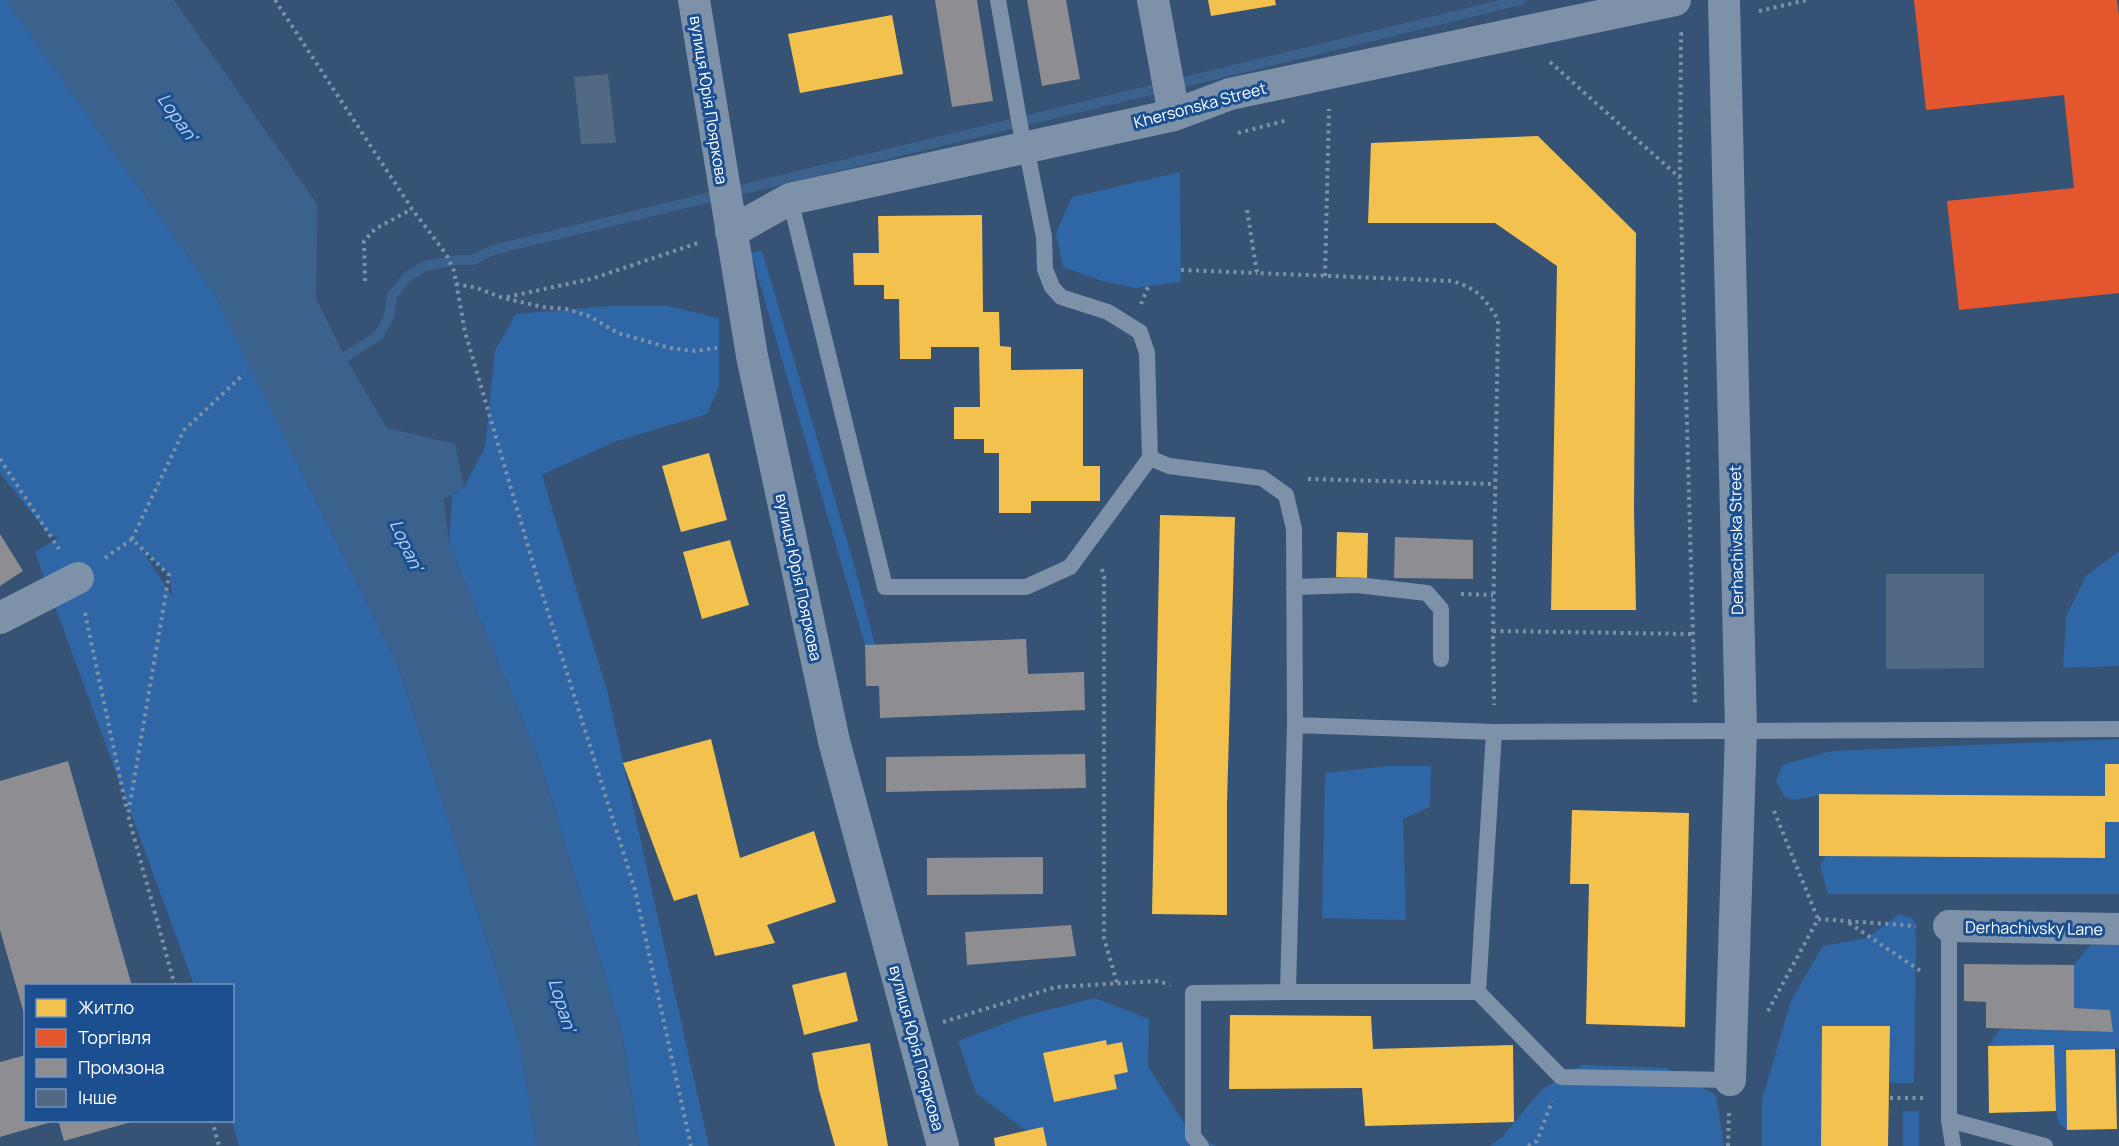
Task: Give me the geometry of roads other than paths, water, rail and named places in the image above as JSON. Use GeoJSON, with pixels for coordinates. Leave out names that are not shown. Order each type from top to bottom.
{"type":"FeatureCollection","features":[{"type":"Feature","properties":{"kind":"street","name":"вулиця Юрія Пояркова"},"geometry":{"type":"LineString","coordinates":[[694,0],[752,356],[834,741],[943,1146]]}},
{"type":"Feature","properties":{"kind":"street"},"geometry":{"type":"LineString","coordinates":[[1153,0],[1173,109]]}},
{"type":"Feature","properties":{"kind":"street","name":"Khersonska Street"},"geometry":{"type":"LineString","coordinates":[[730,224],[790,199],[1024,142],[1230,94],[1676,0]]}},
{"type":"Feature","properties":{"kind":"street","name":"Derhachivska Street"},"geometry":{"type":"LineString","coordinates":[[1724,10],[1741,730],[1730,1080]]}},
{"type":"Feature","properties":{"kind":"street"},"geometry":{"type":"LineString","coordinates":[[0,618],[78,578]]}},
{"type":"Feature","properties":{"kind":"street","name":"Derhachivsky Lane"},"geometry":{"type":"LineString","coordinates":[[1949,926],[2119,929]]}},
{"type":"Feature","properties":{"kind":"lane"},"geometry":{"type":"LineString","coordinates":[[790,199],[885,588],[1026,588],[1070,567],[1150,458],[1147,353],[1140,332],[1108,312],[1061,297],[1052,287],[1045,269],[1044,237],[1015,100],[998,0]]}},
{"type":"Feature","properties":{"kind":"lane"},"geometry":{"type":"LineString","coordinates":[[1150,458],[1169,466],[1262,478],[1286,495],[1294,529],[1295,725],[1288,992]]}},
{"type":"Feature","properties":{"kind":"lane"},"geometry":{"type":"LineString","coordinates":[[1294,587],[1357,585],[1427,594],[1440,609],[1440,659]]}},
{"type":"Feature","properties":{"kind":"lane"},"geometry":{"type":"LineString","coordinates":[[1295,725],[1494,732],[2119,729]]}},
{"type":"Feature","properties":{"kind":"lane"},"geometry":{"type":"LineString","coordinates":[[1478,992],[1494,732]]}},
{"type":"Feature","properties":{"kind":"lane"},"geometry":{"type":"LineString","coordinates":[[1949,926],[1948,1120],[1953,1146]]}},
{"type":"Feature","properties":{"kind":"lane"},"geometry":{"type":"LineString","coordinates":[[1201,1146],[1192,1136],[1193,993],[1478,992],[1561,1077],[1730,1080]]}},
{"type":"Feature","properties":{"kind":"lane"},"geometry":{"type":"LineString","coordinates":[[1948,1120],[2045,1146]]}},
{"type":"Feature","properties":{"kind":"water","name":"Lopan'"},"geometry":{"type":"Polygon","coordinates":[[[6,0],[174,0],[317,204],[316,298],[345,357],[387,428],[455,444],[464,487],[444,499],[449,544],[541,764],[622,1033],[640,1146],[537,1146],[520,1043],[399,668],[213,291],[6,0]]]}},
{"type":"Feature","properties":{"kind":"waterway"},"geometry":{"type":"LineString","coordinates":[[337,368],[345,357],[379,335],[389,317],[392,296],[407,277],[425,266],[457,260],[473,260],[493,250],[1521,0]]}}]}
